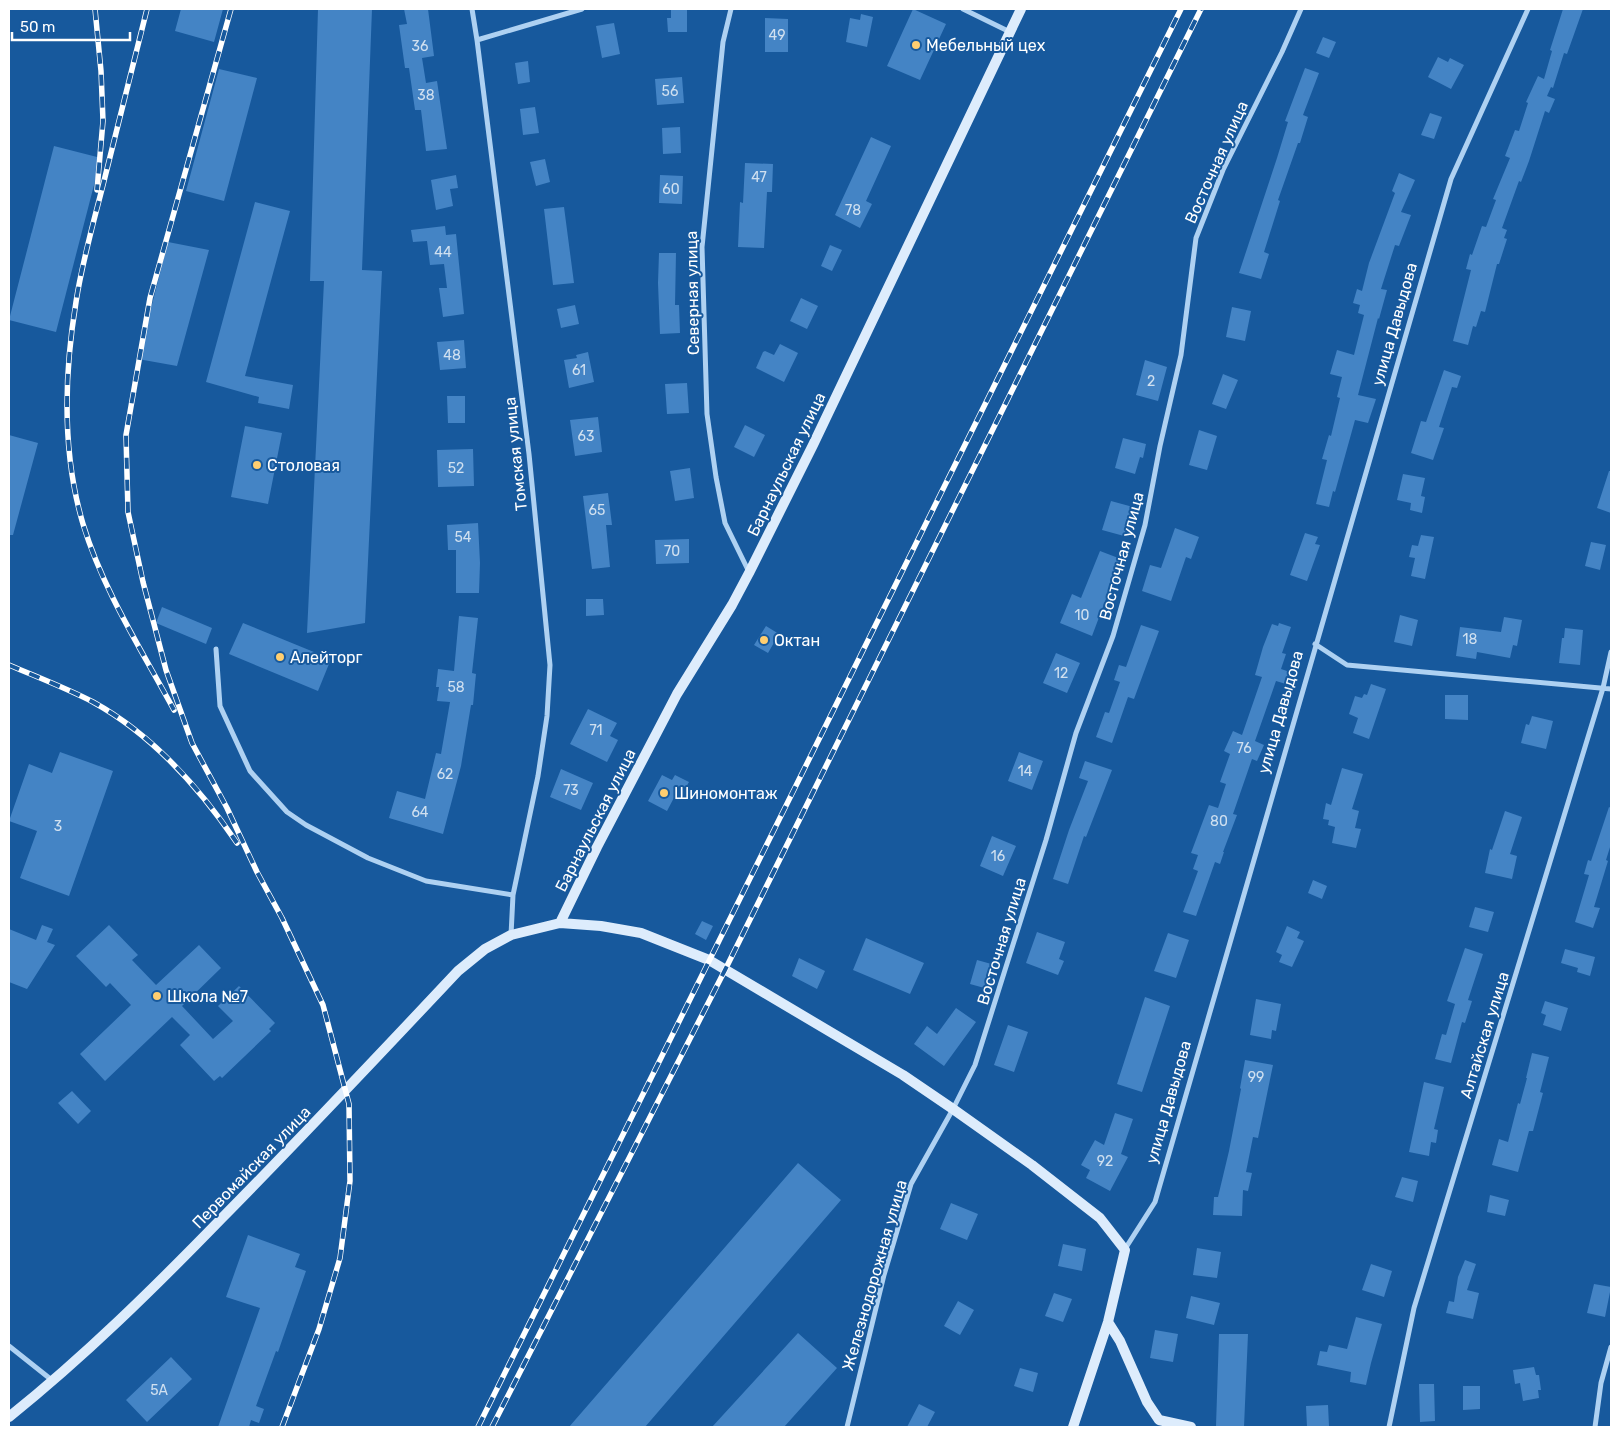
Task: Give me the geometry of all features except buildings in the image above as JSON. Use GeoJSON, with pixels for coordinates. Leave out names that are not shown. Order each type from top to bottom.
{"type":"FeatureCollection","features":[{"type":"Feature","properties":{"kind":"main road","name":"Барнаульская улица"},"geometry":{"type":"LineString","coordinates":[[560,923],[597,847],[677,694],[732,605],[749,573],[817,436],[1021,9]]}},
{"type":"Feature","properties":{"kind":"main road","name":"Первомайская улица"},"geometry":{"type":"LineString","coordinates":[[9,1417],[54,1381],[154,1287],[278,1162],[458,971],[485,948],[511,935],[560,923],[601,926],[641,933],[709,960],[902,1075],[954,1109],[1032,1165],[1100,1218],[1125,1250]]}},
{"type":"Feature","properties":{"kind":"main road","name":"улица Давыдова"},"geometry":{"type":"LineString","coordinates":[[1073,1427],[1108,1322],[1125,1250]]}},
{"type":"Feature","properties":{"kind":"main road"},"geometry":{"type":"LineString","coordinates":[[1108,1322],[1120,1340],[1147,1402],[1160,1420],[1191,1427]]}},
{"type":"Feature","properties":{"kind":"street","name":"Томская улица"},"geometry":{"type":"LineString","coordinates":[[472,9],[528,444],[550,665],[547,716],[538,776],[513,895]]}},
{"type":"Feature","properties":{"kind":"street"},"geometry":{"type":"LineString","coordinates":[[477,40],[582,9]]}},
{"type":"Feature","properties":{"kind":"street","name":"Северная улица"},"geometry":{"type":"LineString","coordinates":[[731,9],[723,42],[702,247],[703,296],[707,414],[716,477],[724,523],[749,573]]}},
{"type":"Feature","properties":{"kind":"street"},"geometry":{"type":"LineString","coordinates":[[963,9],[1010,33]]}},
{"type":"Feature","properties":{"kind":"street","name":"Восточная улица"},"geometry":{"type":"LineString","coordinates":[[954,1109],[974,1065],[998,994],[1046,840],[1076,733],[1113,636],[1145,525],[1160,446],[1181,355],[1196,238],[1223,170],[1282,52],[1301,9]]}},
{"type":"Feature","properties":{"kind":"street","name":"улица Давыдова"},"geometry":{"type":"LineString","coordinates":[[1125,1250],[1155,1202],[1451,179],[1528,9]]}},
{"type":"Feature","properties":{"kind":"street"},"geometry":{"type":"LineString","coordinates":[[1315,644],[1347,665],[1611,689]]}},
{"type":"Feature","properties":{"kind":"street"},"geometry":{"type":"LineString","coordinates":[[216,650],[220,706],[250,771],[287,812],[306,825],[368,858],[426,881],[513,895],[511,935]]}},
{"type":"Feature","properties":{"kind":"street","name":"Алтайская улица"},"geometry":{"type":"LineString","coordinates":[[1388,1427],[1414,1308],[1603,688],[1611,652]]}},
{"type":"Feature","properties":{"kind":"street","name":"Железнодорожная улица"},"geometry":{"type":"LineString","coordinates":[[848,1427],[882,1284],[911,1184],[954,1109]]}},
{"type":"Feature","properties":{"kind":"street"},"geometry":{"type":"LineString","coordinates":[[9,1346],[54,1381]]}},
{"type":"Feature","properties":{"kind":"street"},"geometry":{"type":"LineString","coordinates":[[1596,1427],[1601,1383],[1611,1347]]}},
{"type":"Feature","properties":{"kind":"railway"},"geometry":{"type":"LineString","coordinates":[[95,9],[101,71],[103,121],[97,190]]}},
{"type":"Feature","properties":{"kind":"railway"},"geometry":{"type":"LineString","coordinates":[[147,9],[88,242],[79,287],[72,330],[67,386],[68,442],[76,497],[91,548],[112,596],[174,710]]}},
{"type":"Feature","properties":{"kind":"railway"},"geometry":{"type":"LineString","coordinates":[[231,9],[150,298],[126,435],[128,512],[143,582],[166,670],[192,743],[227,808],[323,1005],[349,1104],[350,1181],[340,1258],[319,1329],[282,1427]]}},
{"type":"Feature","properties":{"kind":"railway"},"geometry":{"type":"LineString","coordinates":[[478,1427],[1181,9]]}},
{"type":"Feature","properties":{"kind":"railway"},"geometry":{"type":"LineString","coordinates":[[492,1427],[725,970],[1201,9]]}},
{"type":"Feature","properties":{"kind":"railway"},"geometry":{"type":"LineString","coordinates":[[9,665],[93,702],[135,730],[155,746],[191,782],[237,843]]}},
{"type":"Feature","properties":{"kind":"place","name":"Мебельный цех"},"geometry":{"type":"Point","coordinates":[916,45]}},
{"type":"Feature","properties":{"kind":"place","name":"Столовая"},"geometry":{"type":"Point","coordinates":[257,465]}},
{"type":"Feature","properties":{"kind":"place","name":"Октан"},"geometry":{"type":"Point","coordinates":[764,640]}},
{"type":"Feature","properties":{"kind":"place","name":"Алейторг"},"geometry":{"type":"Point","coordinates":[280,657]}},
{"type":"Feature","properties":{"kind":"place","name":"Шиномонтаж"},"geometry":{"type":"Point","coordinates":[664,793]}},
{"type":"Feature","properties":{"kind":"place","name":"Школа №7"},"geometry":{"type":"Point","coordinates":[157,996]}}]}
